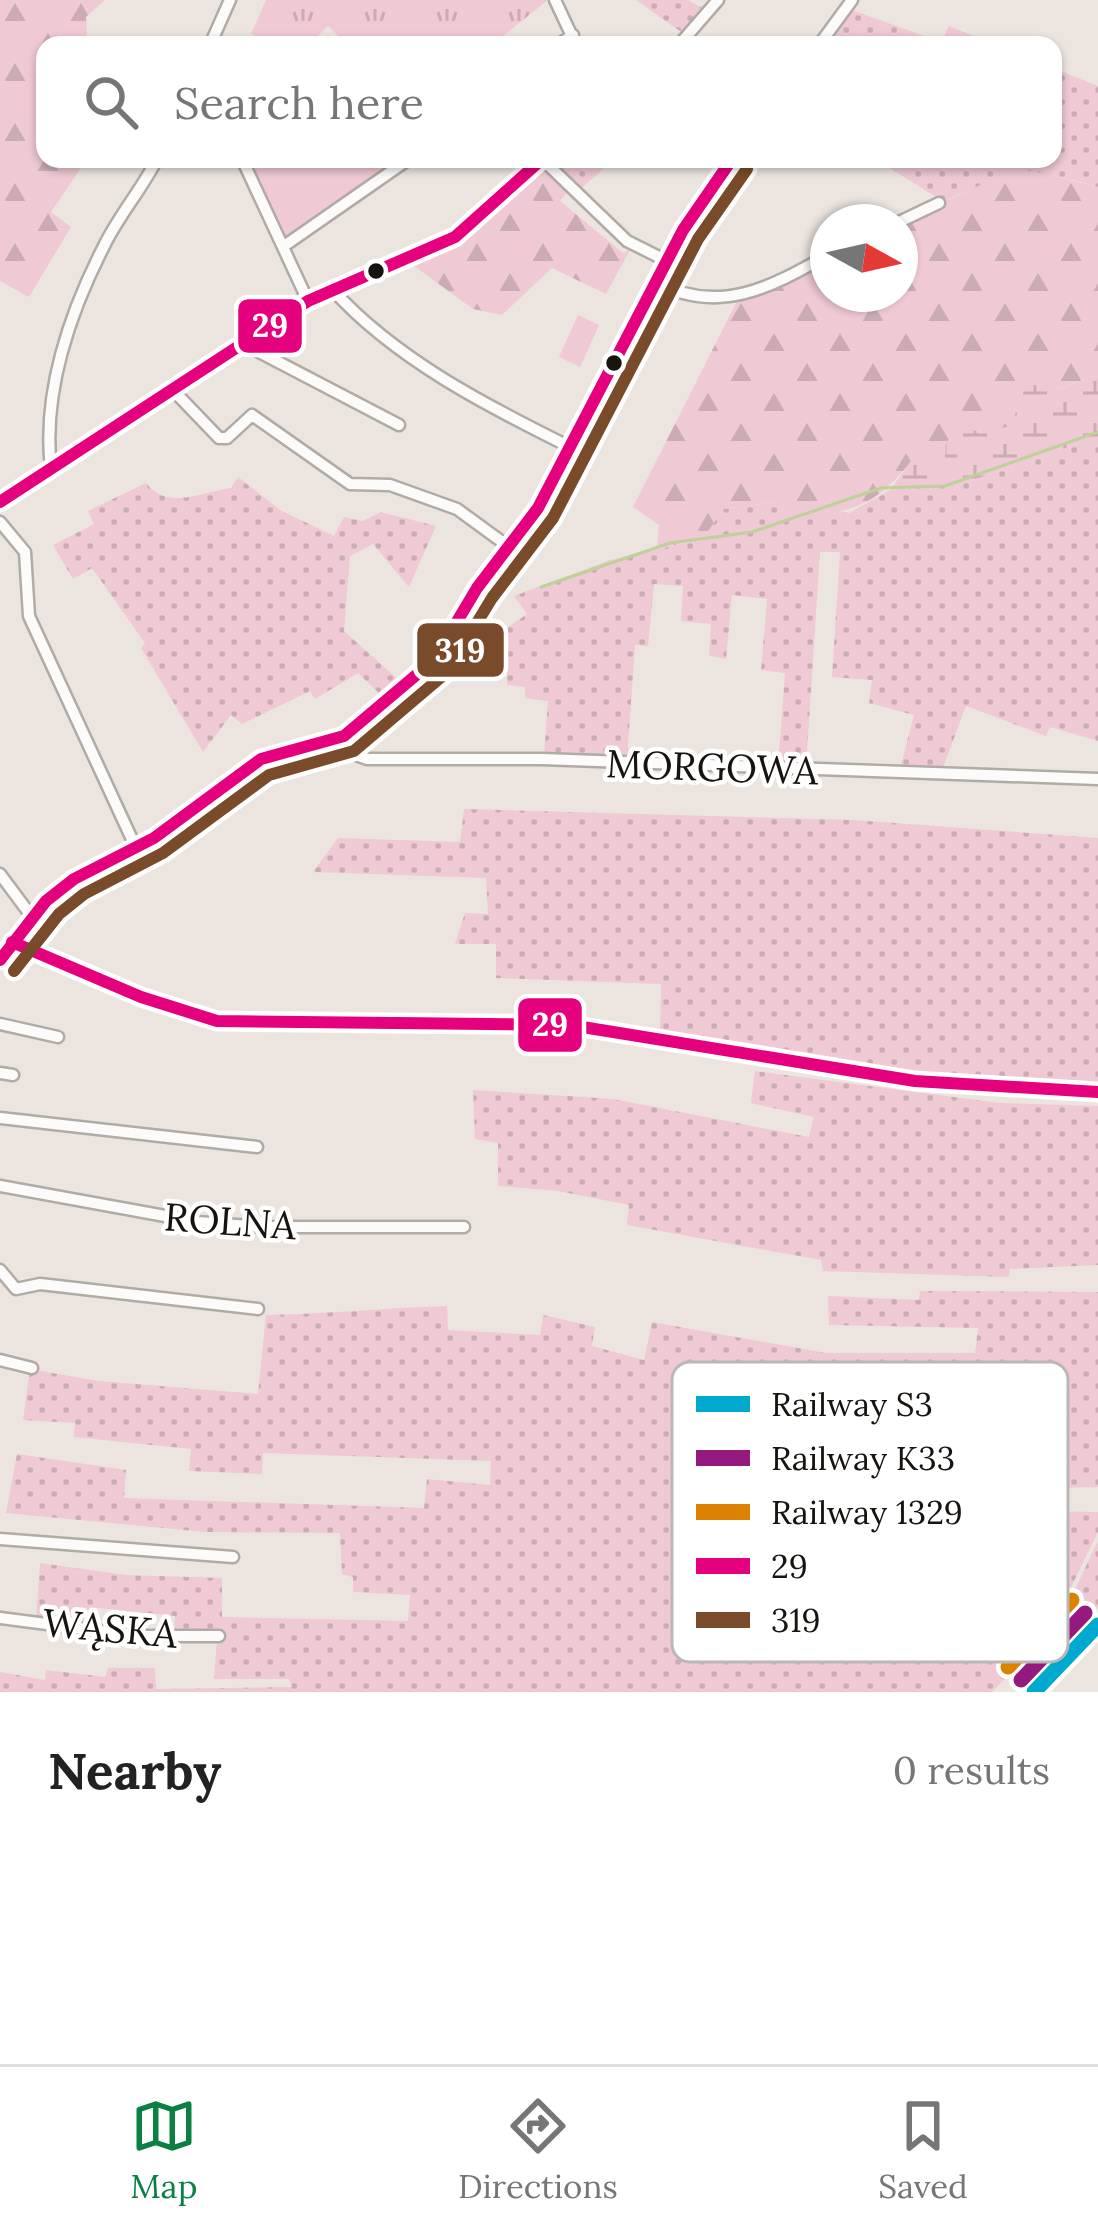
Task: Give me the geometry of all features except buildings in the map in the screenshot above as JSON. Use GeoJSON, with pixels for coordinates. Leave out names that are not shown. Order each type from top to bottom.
{"type":"FeatureCollection","features":[{"type":"Feature","properties":{"kind":"street"},"geometry":{"type":"LineString","coordinates":[[213,36],[230,0]]}},
{"type":"Feature","properties":{"kind":"street"},"geometry":{"type":"LineString","coordinates":[[555,0],[572,36]]}},
{"type":"Feature","properties":{"kind":"street"},"geometry":{"type":"LineString","coordinates":[[687,36],[718,0]]}},
{"type":"Feature","properties":{"kind":"street"},"geometry":{"type":"LineString","coordinates":[[826,36],[852,0]]}},
{"type":"Feature","properties":{"kind":"street"},"geometry":{"type":"LineString","coordinates":[[51,468],[51,410],[72,321],[103,247],[151,168]]}},
{"type":"Feature","properties":{"kind":"street"},"geometry":{"type":"LineString","coordinates":[[246,168],[308,301]]}},
{"type":"Feature","properties":{"kind":"street"},"geometry":{"type":"LineString","coordinates":[[284,246],[396,168]]}},
{"type":"Feature","properties":{"kind":"street"},"geometry":{"type":"LineString","coordinates":[[0,502],[308,301],[455,237],[532,168]]}},
{"type":"Feature","properties":{"kind":"street"},"geometry":{"type":"LineString","coordinates":[[551,168],[626,241],[667,261]]}},
{"type":"Feature","properties":{"kind":"street"},"geometry":{"type":"LineString","coordinates":[[0,960],[32,917],[74,879],[136,848],[262,759],[332,740],[354,729],[434,660],[538,508],[667,261],[726,168]]}},
{"type":"Feature","properties":{"kind":"street"},"geometry":{"type":"LineString","coordinates":[[918,213],[939,203]]}},
{"type":"Feature","properties":{"kind":"street"},"geometry":{"type":"LineString","coordinates":[[656,282],[693,299],[720,297],[781,283],[810,266]]}},
{"type":"Feature","properties":{"kind":"street"},"geometry":{"type":"LineString","coordinates":[[332,289],[422,363],[498,412],[570,447]]}},
{"type":"Feature","properties":{"kind":"street"},"geometry":{"type":"LineString","coordinates":[[242,344],[399,425]]}},
{"type":"Feature","properties":{"kind":"street"},"geometry":{"type":"LineString","coordinates":[[171,388],[219,438],[227,438],[252,415],[350,484],[390,485],[457,509],[509,547]]}},
{"type":"Feature","properties":{"kind":"street"},"geometry":{"type":"LineString","coordinates":[[0,522],[25,552],[29,616],[136,848]]}},
{"type":"Feature","properties":{"kind":"street","name":"MORGOWA"},"geometry":{"type":"LineString","coordinates":[[332,740],[345,752],[368,759],[542,759],[1098,779]]}},
{"type":"Feature","properties":{"kind":"street"},"geometry":{"type":"LineString","coordinates":[[0,874],[32,917]]}},
{"type":"Feature","properties":{"kind":"street"},"geometry":{"type":"LineString","coordinates":[[11,942],[141,997],[217,1021],[570,1025],[915,1081],[1098,1092]]}},
{"type":"Feature","properties":{"kind":"street"},"geometry":{"type":"LineString","coordinates":[[0,1024],[58,1036]]}},
{"type":"Feature","properties":{"kind":"street"},"geometry":{"type":"LineString","coordinates":[[0,1118],[257,1147]]}},
{"type":"Feature","properties":{"kind":"street","name":"ROLNA"},"geometry":{"type":"LineString","coordinates":[[0,1186],[198,1222],[262,1227],[464,1227]]}},
{"type":"Feature","properties":{"kind":"street"},"geometry":{"type":"LineString","coordinates":[[0,1270],[16,1289],[40,1284],[258,1309]]}},
{"type":"Feature","properties":{"kind":"street"},"geometry":{"type":"LineString","coordinates":[[0,1360],[32,1368]]}},
{"type":"Feature","properties":{"kind":"street"},"geometry":{"type":"LineString","coordinates":[[0,1539],[232,1557]]}},
{"type":"Feature","properties":{"kind":"street","name":"WĄSKA"},"geometry":{"type":"LineString","coordinates":[[0,1618],[140,1636],[219,1636]]}},
{"type":"Feature","properties":{"kind":"green space"},"geometry":{"type":"Polygon","coordinates":[[[0,0],[105,0],[86,17],[86,36],[36,36],[36,168],[81,168],[51,212],[71,227],[29,297],[0,281],[0,0]]]}},
{"type":"Feature","properties":{"kind":"green space"},"geometry":{"type":"Polygon","coordinates":[[[266,0],[548,0],[503,36],[339,36],[328,26],[317,36],[251,34],[266,0]]]}},
{"type":"Feature","properties":{"kind":"green space"},"geometry":{"type":"Polygon","coordinates":[[[636,0],[688,0],[704,9],[684,34],[636,0]]]}},
{"type":"Feature","properties":{"kind":"green space"},"geometry":{"type":"Polygon","coordinates":[[[849,9],[924,36],[830,36],[849,9]]]}},
{"type":"Feature","properties":{"kind":"green space"},"geometry":{"type":"Polygon","coordinates":[[[949,26],[973,36],[944,36],[949,26]]]}},
{"type":"Feature","properties":{"kind":"green space"},"geometry":{"type":"Polygon","coordinates":[[[1062,72],[1098,86],[1098,187],[1055,177],[1019,176],[984,184],[944,202],[889,168],[1062,168],[1062,72]]]}},
{"type":"Feature","properties":{"kind":"green space"},"geometry":{"type":"Polygon","coordinates":[[[252,168],[397,168],[284,241],[252,168]]]}},
{"type":"Feature","properties":{"kind":"green space"},"geometry":{"type":"Polygon","coordinates":[[[539,168],[545,168],[567,192],[560,201],[623,253],[631,248],[606,294],[552,268],[502,315],[473,309],[410,263],[456,241],[539,168]]]}},
{"type":"Feature","properties":{"kind":"green space"},"geometry":{"type":"Polygon","coordinates":[[[557,168],[605,168],[578,191],[557,168]]]}},
{"type":"Feature","properties":{"kind":"green space"},"geometry":{"type":"Polygon","coordinates":[[[1015,168],[1098,187],[1098,374],[1054,391],[1011,427],[975,431],[945,460],[916,455],[890,485],[850,509],[795,518],[786,501],[723,509],[703,539],[657,549],[659,525],[633,507],[740,295],[782,285],[810,269],[810,312],[918,312],[918,215],[1015,168]]]}},
{"type":"Feature","properties":{"kind":"green space"},"geometry":{"type":"Polygon","coordinates":[[[578,315],[599,325],[580,367],[559,357],[578,315]]]}},
{"type":"Feature","properties":{"kind":"green space"},"geometry":{"type":"Polygon","coordinates":[[[1098,374],[1098,437],[961,484],[890,490],[916,455],[945,459],[946,444],[960,419],[975,431],[1010,427],[1027,383],[1055,391],[1098,374]]]}},
{"type":"Feature","properties":{"kind":"green space"},"geometry":{"type":"Polygon","coordinates":[[[1098,437],[1098,741],[1050,727],[1046,736],[966,706],[942,770],[900,769],[914,715],[869,703],[872,680],[832,677],[840,552],[820,552],[806,767],[778,766],[785,673],[761,670],[767,599],[732,595],[726,659],[709,656],[711,624],[681,621],[683,586],[654,584],[648,646],[635,645],[627,760],[544,756],[548,701],[525,698],[525,687],[507,685],[507,628],[527,614],[514,596],[610,560],[703,539],[723,509],[787,501],[849,513],[890,490],[961,484],[1098,437]]]}},
{"type":"Feature","properties":{"kind":"green space"},"geometry":{"type":"Polygon","coordinates":[[[238,477],[280,510],[334,536],[344,517],[363,521],[381,512],[436,526],[409,587],[373,544],[350,556],[344,631],[401,682],[383,697],[358,673],[315,699],[310,691],[242,724],[231,715],[203,752],[141,648],[145,643],[92,568],[73,579],[53,545],[94,524],[88,511],[146,483],[164,496],[185,498],[231,488],[238,477]]]}},
{"type":"Feature","properties":{"kind":"green space"},"geometry":{"type":"Polygon","coordinates":[[[464,809],[853,820],[1098,838],[1098,1089],[916,1077],[660,1034],[661,984],[496,978],[496,944],[455,944],[465,913],[488,914],[486,878],[313,872],[338,838],[460,842],[464,809]]]}},
{"type":"Feature","properties":{"kind":"green space"},"geometry":{"type":"Polygon","coordinates":[[[755,1071],[1000,1103],[1098,1106],[1098,1265],[1010,1269],[1009,1277],[823,1271],[821,1260],[627,1225],[629,1205],[558,1191],[498,1186],[498,1143],[475,1139],[473,1090],[613,1099],[809,1137],[814,1117],[751,1103],[755,1071]]]}},
{"type":"Feature","properties":{"kind":"green space"},"geometry":{"type":"Polygon","coordinates":[[[920,1291],[1098,1292],[1098,1487],[1068,1488],[1068,1362],[672,1362],[672,1662],[1021,1662],[992,1692],[0,1692],[0,1672],[45,1680],[46,1670],[105,1677],[108,1668],[155,1668],[156,1689],[292,1687],[289,1679],[214,1679],[217,1638],[174,1639],[175,1616],[89,1607],[86,1627],[36,1620],[40,1563],[126,1575],[222,1578],[222,1617],[408,1621],[410,1595],[353,1592],[353,1577],[342,1574],[340,1533],[205,1532],[6,1513],[17,1454],[126,1470],[124,1498],[424,1508],[427,1479],[490,1485],[491,1461],[263,1453],[262,1474],[189,1471],[191,1449],[74,1437],[75,1423],[23,1420],[30,1369],[98,1381],[258,1394],[266,1315],[447,1306],[448,1330],[540,1335],[543,1315],[595,1327],[592,1346],[644,1360],[652,1322],[826,1353],[975,1353],[978,1328],[829,1325],[828,1296],[919,1300],[920,1291]]]}},
{"type":"Feature","properties":{"kind":"green space"},"geometry":{"type":"Polygon","coordinates":[[[1068,1511],[1098,1512],[1098,1532],[1068,1593],[1068,1511]]]}},
{"type":"Feature","properties":{"kind":"green space"},"geometry":{"type":"Polygon","coordinates":[[[1098,1541],[1098,1607],[1069,1641],[1068,1604],[1098,1541]]]}},
{"type":"Feature","properties":{"kind":"waterway"},"geometry":{"type":"LineString","coordinates":[[541,587],[670,543],[752,532],[881,488],[945,486],[1098,432]]}},
{"type":"Feature","properties":{"kind":"rail line","name":"1329"},"geometry":{"type":"LineString","coordinates":[[1068,1604],[1072,1600]]}},
{"type":"Feature","properties":{"kind":"rail line","name":"K33"},"geometry":{"type":"LineString","coordinates":[[1068,1631],[1085,1613]]}},
{"type":"Feature","properties":{"kind":"rail line","name":"S3"},"geometry":{"type":"LineString","coordinates":[[1068,1656],[1098,1625]]}},
{"type":"Feature","properties":{"kind":"rail line","name":"1329"},"geometry":{"type":"LineString","coordinates":[[1008,1667],[1013,1662]]}},
{"type":"Feature","properties":{"kind":"rail line","name":"K33"},"geometry":{"type":"LineString","coordinates":[[1021,1680],[1038,1662]]}},
{"type":"Feature","properties":{"kind":"rail line","name":"S3"},"geometry":{"type":"LineString","coordinates":[[1034,1692],[1063,1662]]}},
{"type":"Feature","properties":{"kind":"transit line","name":"29"},"geometry":{"type":"LineString","coordinates":[[0,502],[308,301],[455,237],[532,168]]}},
{"type":"Feature","properties":{"kind":"transit line","name":"29"},"geometry":{"type":"LineString","coordinates":[[0,960],[46,901],[74,879],[154,838],[261,759],[344,736],[434,660],[477,588],[538,508],[683,230],[726,168]]}},
{"type":"Feature","properties":{"kind":"transit line","name":"319"},"geometry":{"type":"LineString","coordinates":[[14,971],[59,914],[84,894],[163,853],[269,775],[354,751],[447,672],[492,598],[553,518],[698,239],[747,169]]}},
{"type":"Feature","properties":{"kind":"transit line","name":"29"},"geometry":{"type":"LineString","coordinates":[[12,942],[141,997],[217,1021],[570,1025],[915,1081],[1098,1092]]}}]}
